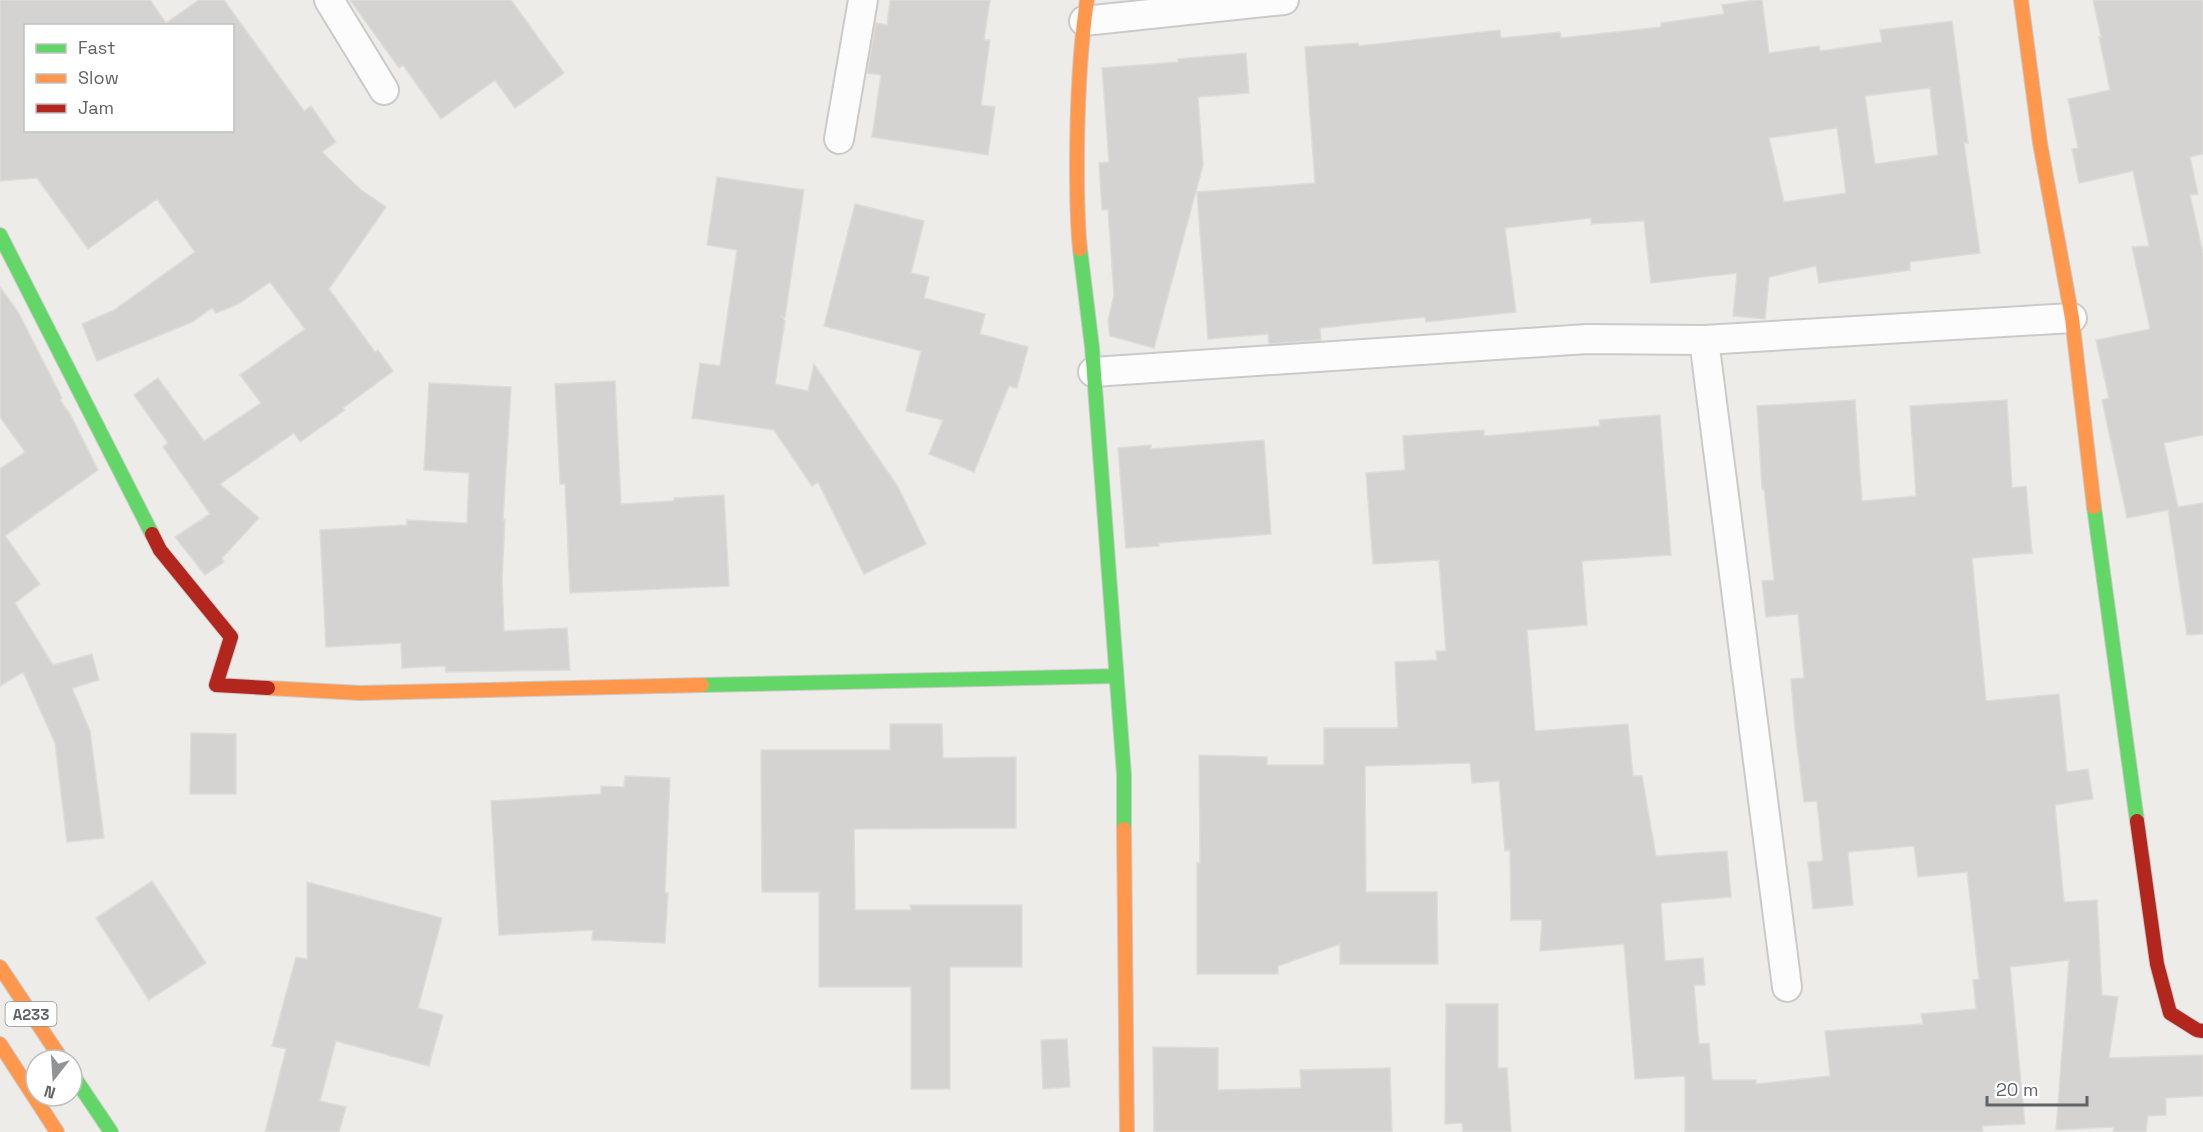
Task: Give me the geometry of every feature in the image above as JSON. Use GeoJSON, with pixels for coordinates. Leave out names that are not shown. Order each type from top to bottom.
{"type":"FeatureCollection","features":[{"type":"Feature","properties":{"kind":"main road"},"geometry":{"type":"LineString","coordinates":[[2021,0],[2040,143],[2072,318],[2098,541],[2157,964],[2170,1013],[2196,1030],[2203,1031]]}},
{"type":"Feature","properties":{"kind":"main road"},"geometry":{"type":"LineString","coordinates":[[1086,10],[1077,135],[1077,225],[1093,372],[1124,775],[1127,1132]]}},
{"type":"Feature","properties":{"kind":"main road"},"geometry":{"type":"LineString","coordinates":[[0,235],[160,550],[231,637],[216,685],[360,693],[1116,676]]}},
{"type":"Feature","properties":{"kind":"main road","name":"A233"},"geometry":{"type":"LineString","coordinates":[[0,967],[54,1048]]}},
{"type":"Feature","properties":{"kind":"main road","name":"A233"},"geometry":{"type":"LineString","coordinates":[[0,1044],[57,1132]]}},
{"type":"Feature","properties":{"kind":"main road"},"geometry":{"type":"LineString","coordinates":[[84,1092],[111,1132]]}},
{"type":"Feature","properties":{"kind":"street"},"geometry":{"type":"LineString","coordinates":[[329,0],[384,90]]}},
{"type":"Feature","properties":{"kind":"street"},"geometry":{"type":"LineString","coordinates":[[839,139],[863,0]]}},
{"type":"Feature","properties":{"kind":"street"},"geometry":{"type":"LineString","coordinates":[[1086,10],[1284,0]]}},
{"type":"Feature","properties":{"kind":"street"},"geometry":{"type":"LineString","coordinates":[[1093,372],[1587,339],[1704,340],[2072,318]]}},
{"type":"Feature","properties":{"kind":"street"},"geometry":{"type":"LineString","coordinates":[[1704,340],[1787,987]]}},
{"type":"Feature","properties":{"kind":"building"},"geometry":{"type":"Polygon","coordinates":[[[0,0],[150,0],[166,23],[199,0],[224,0],[304,111],[311,106],[336,142],[322,152],[361,190],[386,207],[329,289],[375,352],[378,350],[393,371],[343,408],[345,410],[300,442],[294,433],[220,484],[259,518],[222,558],[224,562],[205,575],[175,537],[210,514],[163,447],[168,443],[134,395],[158,378],[204,441],[261,403],[240,375],[305,329],[270,282],[238,304],[216,313],[212,308],[192,322],[97,361],[82,324],[114,310],[195,252],[157,199],[88,249],[37,178],[0,181],[0,0]]]}},
{"type":"Feature","properties":{"kind":"building"},"geometry":{"type":"Polygon","coordinates":[[[350,0],[511,0],[564,73],[515,108],[495,80],[441,119],[403,65],[399,68],[350,0]]]}},
{"type":"Feature","properties":{"kind":"building"},"geometry":{"type":"Polygon","coordinates":[[[890,0],[990,0],[984,40],[990,40],[981,105],[995,107],[988,155],[872,137],[881,75],[867,73],[876,23],[887,25],[890,0]]]}},
{"type":"Feature","properties":{"kind":"building"},"geometry":{"type":"Polygon","coordinates":[[[1762,0],[1769,53],[1819,46],[1820,51],[1882,42],[1880,30],[1952,21],[1968,143],[1964,143],[1980,253],[1910,262],[1910,270],[1819,283],[1816,266],[1769,277],[1765,319],[1733,316],[1737,273],[1651,283],[1644,221],[1591,224],[1591,218],[1505,228],[1516,312],[1426,322],[1425,317],[1320,328],[1321,340],[1269,344],[1268,334],[1208,339],[1197,192],[1315,183],[1305,47],[1358,43],[1359,46],[1500,30],[1501,38],[1560,32],[1561,38],[1661,27],[1661,23],[1724,14],[1722,5],[1762,0]],[[1930,88],[1865,96],[1875,164],[1938,155],[1930,88]],[[1837,128],[1769,138],[1784,202],[1846,193],[1837,128]]]}},
{"type":"Feature","properties":{"kind":"building"},"geometry":{"type":"Polygon","coordinates":[[[2093,0],[2203,0],[2203,154],[2190,157],[2198,194],[2190,195],[2203,253],[2203,435],[2164,443],[2178,507],[2203,503],[2203,634],[2187,635],[2168,510],[2127,518],[2102,400],[2109,398],[2096,340],[2150,329],[2132,247],[2149,246],[2133,171],[2079,183],[2072,149],[2078,148],[2068,99],[2110,90],[2093,0]]]}},
{"type":"Feature","properties":{"kind":"building"},"geometry":{"type":"Polygon","coordinates":[[[1246,53],[1249,93],[1198,97],[1203,165],[1154,348],[1110,336],[1108,320],[1114,295],[1108,210],[1102,210],[1099,163],[1109,162],[1102,68],[1178,62],[1178,59],[1246,53]]]}},
{"type":"Feature","properties":{"kind":"building"},"geometry":{"type":"Polygon","coordinates":[[[717,177],[804,190],[785,317],[781,316],[785,321],[775,384],[808,391],[814,364],[898,487],[926,544],[864,574],[818,482],[812,486],[774,430],[692,418],[700,363],[720,366],[737,250],[707,245],[717,177]]]}},
{"type":"Feature","properties":{"kind":"building"},"geometry":{"type":"Polygon","coordinates":[[[855,204],[924,221],[911,273],[929,277],[924,298],[985,314],[980,334],[1028,347],[1017,388],[1009,386],[974,472],[929,454],[943,420],[906,411],[921,351],[824,326],[855,204]]]}},
{"type":"Feature","properties":{"kind":"building"},"geometry":{"type":"Polygon","coordinates":[[[0,287],[18,312],[62,398],[60,400],[70,414],[98,470],[5,536],[40,584],[15,603],[53,665],[92,654],[99,680],[72,688],[90,731],[104,838],[67,842],[55,743],[23,672],[0,686],[0,469],[25,452],[0,417],[0,287]]]}},
{"type":"Feature","properties":{"kind":"building"},"geometry":{"type":"Polygon","coordinates":[[[615,381],[621,504],[724,495],[729,586],[570,593],[565,484],[560,484],[555,384],[615,381]]]}},
{"type":"Feature","properties":{"kind":"building"},"geometry":{"type":"Polygon","coordinates":[[[429,383],[511,387],[503,520],[505,520],[502,579],[504,631],[567,628],[570,670],[446,672],[445,666],[402,668],[401,643],[326,647],[320,530],[407,525],[407,520],[467,523],[469,473],[424,470],[429,383]]]}},
{"type":"Feature","properties":{"kind":"building"},"geometry":{"type":"Polygon","coordinates":[[[1855,400],[1862,501],[1916,496],[1910,406],[2007,400],[2012,488],[2026,486],[2032,553],[1972,558],[1986,701],[2059,694],[2067,772],[2088,769],[2093,799],[2055,805],[2064,902],[2097,900],[2102,995],[2118,997],[2109,1058],[2203,1055],[2203,1096],[2166,1098],[2166,1115],[2148,1116],[2146,1132],[2113,1132],[2114,1127],[2056,1130],[2069,960],[2010,967],[2025,1124],[1982,1126],[1983,1132],[1685,1132],[1685,1076],[1635,1079],[1624,944],[1540,951],[1542,920],[1511,920],[1510,850],[1505,851],[1499,781],[1472,783],[1470,763],[1365,766],[1366,892],[1437,892],[1438,964],[1340,964],[1340,944],[1278,966],[1278,974],[1197,974],[1197,863],[1200,863],[1199,755],[1267,757],[1267,765],[1324,765],[1324,728],[1398,728],[1395,662],[1437,660],[1436,651],[1446,651],[1439,560],[1373,564],[1366,473],[1405,470],[1403,436],[1484,430],[1484,436],[1600,426],[1599,420],[1660,415],[1671,555],[1582,561],[1587,625],[1527,630],[1535,731],[1628,724],[1633,776],[1642,776],[1656,856],[1727,851],[1731,897],[1661,903],[1665,961],[1703,958],[1705,985],[1694,985],[1699,1044],[1709,1043],[1712,1080],[1756,1080],[1756,1084],[1830,1076],[1825,1031],[1923,1024],[1921,1014],[1976,1009],[1973,980],[1979,979],[1967,872],[1918,877],[1914,846],[1848,852],[1853,905],[1813,909],[1808,862],[1823,861],[1817,801],[1804,802],[1795,729],[1791,679],[1804,678],[1798,614],[1766,617],[1762,581],[1774,580],[1764,489],[1762,489],[1757,406],[1855,400]]]}},
{"type":"Feature","properties":{"kind":"building"},"geometry":{"type":"Polygon","coordinates":[[[1264,440],[1271,534],[1159,543],[1159,546],[1126,548],[1118,448],[1151,445],[1151,449],[1264,440]]]}},
{"type":"Feature","properties":{"kind":"building"},"geometry":{"type":"Polygon","coordinates":[[[890,724],[942,724],[943,758],[1016,757],[1016,828],[854,829],[855,910],[911,910],[910,905],[1022,905],[1022,967],[950,967],[950,1089],[911,1089],[911,987],[819,987],[819,892],[762,892],[761,750],[890,750],[890,724]]]}},
{"type":"Feature","properties":{"kind":"building"},"geometry":{"type":"Polygon","coordinates":[[[191,733],[236,734],[236,794],[190,794],[191,733]]]}},
{"type":"Feature","properties":{"kind":"building"},"geometry":{"type":"Polygon","coordinates":[[[625,776],[670,778],[665,943],[592,940],[593,930],[499,935],[491,801],[601,794],[601,786],[624,787],[625,776]]]}},
{"type":"Feature","properties":{"kind":"building"},"geometry":{"type":"Polygon","coordinates":[[[152,881],[206,963],[149,1000],[96,918],[152,881]]]}},
{"type":"Feature","properties":{"kind":"building"},"geometry":{"type":"Polygon","coordinates":[[[307,882],[442,918],[418,1008],[443,1015],[429,1066],[336,1041],[320,1101],[346,1107],[339,1132],[265,1132],[286,1049],[272,1046],[296,957],[307,959],[307,882]]]}},
{"type":"Feature","properties":{"kind":"building"},"geometry":{"type":"Polygon","coordinates":[[[1446,1004],[1498,1004],[1498,1068],[1507,1068],[1511,1132],[1463,1132],[1462,1123],[1445,1124],[1446,1004]]]}},
{"type":"Feature","properties":{"kind":"building"},"geometry":{"type":"Polygon","coordinates":[[[1067,1039],[1070,1087],[1043,1089],[1041,1040],[1067,1039]]]}},
{"type":"Feature","properties":{"kind":"building"},"geometry":{"type":"Polygon","coordinates":[[[1153,1047],[1218,1048],[1218,1090],[1301,1088],[1300,1070],[1390,1068],[1392,1132],[1154,1132],[1153,1047]]]}},
{"type":"Feature","properties":{"kind":"traffic: fast"},"geometry":{"type":"LineString","coordinates":[[0,235],[152,534]]}},
{"type":"Feature","properties":{"kind":"traffic: fast"},"geometry":{"type":"LineString","coordinates":[[1080,249],[1092,347],[1124,775],[1124,829]]}},
{"type":"Feature","properties":{"kind":"traffic: fast"},"geometry":{"type":"LineString","coordinates":[[2094,507],[2137,821]]}},
{"type":"Feature","properties":{"kind":"traffic: fast"},"geometry":{"type":"LineString","coordinates":[[702,685],[1116,676]]}},
{"type":"Feature","properties":{"kind":"traffic: fast"},"geometry":{"type":"LineString","coordinates":[[84,1092],[111,1132]]}},
{"type":"Feature","properties":{"kind":"traffic: slow"},"geometry":{"type":"LineString","coordinates":[[1080,249],[1077,125],[1080,62],[1087,0]]}},
{"type":"Feature","properties":{"kind":"traffic: slow"},"geometry":{"type":"LineString","coordinates":[[2021,0],[2040,143],[2072,318],[2094,507]]}},
{"type":"Feature","properties":{"kind":"traffic: slow"},"geometry":{"type":"LineString","coordinates":[[268,688],[360,693],[702,685]]}},
{"type":"Feature","properties":{"kind":"traffic: slow"},"geometry":{"type":"LineString","coordinates":[[1124,829],[1127,1132]]}},
{"type":"Feature","properties":{"kind":"traffic: slow"},"geometry":{"type":"LineString","coordinates":[[0,967],[54,1048]]}},
{"type":"Feature","properties":{"kind":"traffic: slow"},"geometry":{"type":"LineString","coordinates":[[0,1044],[57,1132]]}},
{"type":"Feature","properties":{"kind":"traffic: jam"},"geometry":{"type":"LineString","coordinates":[[152,534],[160,550],[231,637],[216,685],[268,688]]}},
{"type":"Feature","properties":{"kind":"traffic: jam"},"geometry":{"type":"LineString","coordinates":[[2137,821],[2157,964],[2170,1013],[2197,1030],[2203,1031]]}}]}
